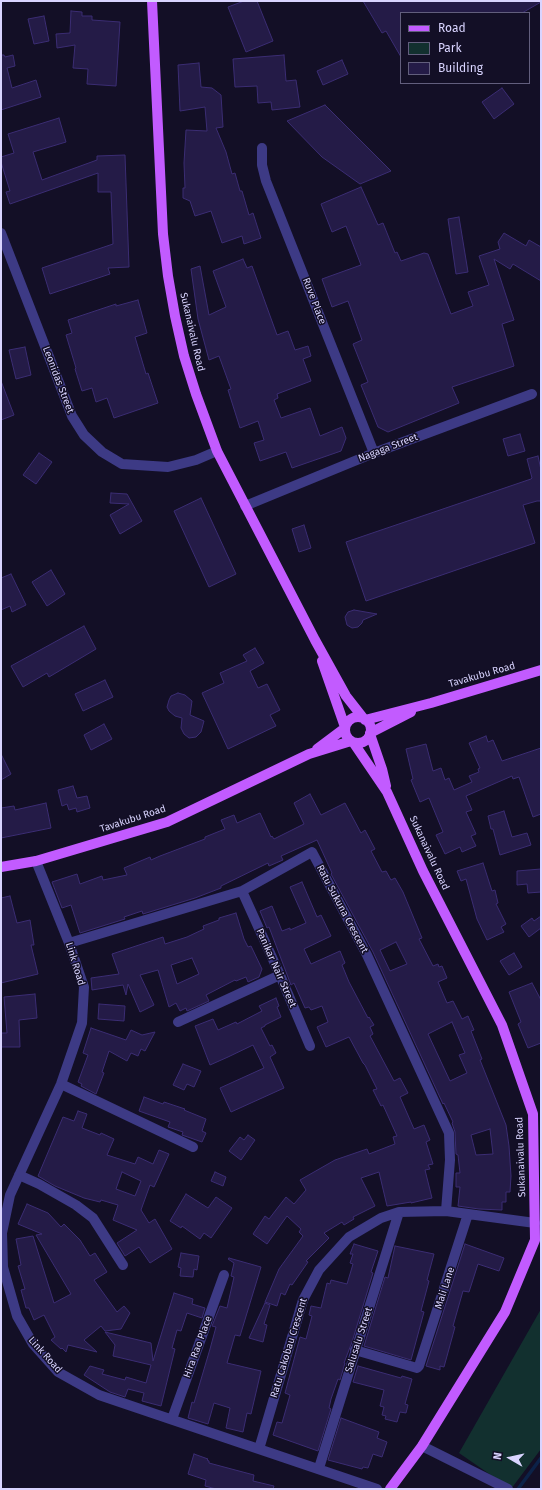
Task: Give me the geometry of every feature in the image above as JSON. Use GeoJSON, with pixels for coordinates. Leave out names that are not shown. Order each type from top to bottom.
{"type":"FeatureCollection","features":[{"type":"Feature","properties":{"kind":"main road","name":"Sukanaivalu Road"},"geometry":{"type":"LineString","coordinates":[[152,1],[163,234],[168,276],[184,356],[217,451],[315,640],[346,696],[365,719]]}},
{"type":"Feature","properties":{"kind":"main road","name":"Sukanaivalu Road"},"geometry":{"type":"LineString","coordinates":[[315,640],[327,679],[345,728]]}},
{"type":"Feature","properties":{"kind":"main road","name":"Tavakubu Road"},"geometry":{"type":"LineString","coordinates":[[365,719],[430,703],[541,670]]}},
{"type":"Feature","properties":{"kind":"main road","name":"Tavakubu Road"},"geometry":{"type":"LineString","coordinates":[[370,734],[430,703]]}},
{"type":"Feature","properties":{"kind":"main road"},"geometry":{"type":"LineString","coordinates":[[355,717],[365,719],[370,727],[370,734],[363,742],[352,741],[346,734],[345,728],[351,719],[355,717]]}},
{"type":"Feature","properties":{"kind":"main road","name":"Tavakubu Road"},"geometry":{"type":"LineString","coordinates":[[309,754],[345,728]]}},
{"type":"Feature","properties":{"kind":"main road","name":"Sukanaivalu Road"},"geometry":{"type":"LineString","coordinates":[[370,734],[382,769],[387,792]]}},
{"type":"Feature","properties":{"kind":"main road","name":"Sukanaivalu Road"},"geometry":{"type":"LineString","coordinates":[[352,741],[387,792],[423,870],[502,1025],[533,1114],[536,1224],[538,1241],[505,1312],[422,1446],[390,1489]]}},
{"type":"Feature","properties":{"kind":"main road","name":"Tavakubu Road"},"geometry":{"type":"LineString","coordinates":[[1,867],[36,861],[167,822],[309,754],[352,741]]}},
{"type":"Feature","properties":{"kind":"street","name":"Ruve Place"},"geometry":{"type":"LineString","coordinates":[[262,148],[262,165],[266,181],[374,453]]}},
{"type":"Feature","properties":{"kind":"street","name":"Leonidas Street"},"geometry":{"type":"LineString","coordinates":[[1,233],[72,416],[84,435],[102,452],[122,464],[168,466],[196,460],[217,451]]}},
{"type":"Feature","properties":{"kind":"street","name":"Nagaga Street"},"geometry":{"type":"LineString","coordinates":[[245,506],[374,453],[532,394]]}},
{"type":"Feature","properties":{"kind":"street","name":"Ratu Sukuna Crescent"},"geometry":{"type":"LineString","coordinates":[[70,943],[242,891],[312,852],[367,955],[449,1133],[450,1160],[446,1211]]}},
{"type":"Feature","properties":{"kind":"street","name":"Link Road"},"geometry":{"type":"LineString","coordinates":[[36,861],[70,943],[84,987],[82,1022],[61,1084],[10,1195],[2,1233],[3,1267],[17,1316],[33,1344],[58,1372],[99,1395],[319,1468],[377,1489]]}},
{"type":"Feature","properties":{"kind":"street","name":"Panikar Nair Street"},"geometry":{"type":"LineString","coordinates":[[242,891],[310,1046]]}},
{"type":"Feature","properties":{"kind":"street"},"geometry":{"type":"LineString","coordinates":[[178,1022],[280,975]]}},
{"type":"Feature","properties":{"kind":"street"},"geometry":{"type":"LineString","coordinates":[[61,1084],[193,1147]]}},
{"type":"Feature","properties":{"kind":"street"},"geometry":{"type":"LineString","coordinates":[[19,1175],[40,1184],[76,1205],[92,1218],[106,1237],[123,1265]]}},
{"type":"Feature","properties":{"kind":"street","name":"Ratu Cakobau Crescent"},"geometry":{"type":"LineString","coordinates":[[259,1449],[303,1300],[319,1270],[349,1237],[381,1218],[399,1212],[446,1211],[536,1224]]}},
{"type":"Feature","properties":{"kind":"street","name":"Salusalu Street"},"geometry":{"type":"LineString","coordinates":[[319,1468],[399,1212]]}},
{"type":"Feature","properties":{"kind":"street","name":"Mali Lane"},"geometry":{"type":"LineString","coordinates":[[355,1350],[417,1368],[421,1361],[468,1214]]}},
{"type":"Feature","properties":{"kind":"street","name":"Hira Rao Place"},"geometry":{"type":"LineString","coordinates":[[172,1419],[224,1275]]}},
{"type":"Feature","properties":{"kind":"street"},"geometry":{"type":"LineString","coordinates":[[422,1446],[508,1489]]}},
{"type":"Feature","properties":{"kind":"green space"},"geometry":{"type":"Polygon","coordinates":[[[541,1309],[541,1449],[511,1489],[459,1453],[541,1309]]]}},
{"type":"Feature","properties":{"kind":"building"},"geometry":{"type":"Polygon","coordinates":[[[244,1],[257,1],[273,41],[246,52],[228,7],[244,1]]]}},
{"type":"Feature","properties":{"kind":"building"},"geometry":{"type":"Polygon","coordinates":[[[363,1],[541,1],[524,12],[400,12],[400,55],[386,31],[382,33],[363,1]]]}},
{"type":"Feature","properties":{"kind":"building"},"geometry":{"type":"Polygon","coordinates":[[[71,11],[82,12],[82,16],[92,16],[92,20],[120,22],[116,86],[87,84],[88,69],[73,68],[75,45],[57,48],[56,34],[70,33],[71,11]]]}},
{"type":"Feature","properties":{"kind":"building"},"geometry":{"type":"Polygon","coordinates":[[[44,16],[49,41],[34,44],[28,19],[44,16]]]}},
{"type":"Feature","properties":{"kind":"building"},"geometry":{"type":"Polygon","coordinates":[[[1,55],[4,55],[5,57],[13,55],[15,66],[7,68],[12,88],[36,80],[41,97],[1,110],[1,55]]]}},
{"type":"Feature","properties":{"kind":"building"},"geometry":{"type":"Polygon","coordinates":[[[284,55],[286,81],[296,80],[300,107],[272,110],[271,102],[258,103],[257,86],[235,87],[233,59],[284,55]]]}},
{"type":"Feature","properties":{"kind":"building"},"geometry":{"type":"Polygon","coordinates":[[[342,60],[348,74],[323,85],[317,71],[342,60]]]}},
{"type":"Feature","properties":{"kind":"building"},"geometry":{"type":"Polygon","coordinates":[[[199,63],[201,87],[212,88],[221,95],[223,127],[216,128],[226,152],[232,174],[235,173],[249,215],[253,213],[261,238],[244,244],[242,236],[222,243],[211,211],[195,216],[190,201],[183,198],[183,188],[185,188],[184,163],[186,130],[207,131],[205,107],[180,111],[178,65],[199,63]]]}},
{"type":"Feature","properties":{"kind":"building"},"geometry":{"type":"Polygon","coordinates":[[[502,88],[514,104],[494,119],[482,102],[502,88]]]}},
{"type":"Feature","properties":{"kind":"building"},"geometry":{"type":"Polygon","coordinates":[[[325,105],[391,171],[360,184],[322,157],[287,121],[325,105]]]}},
{"type":"Feature","properties":{"kind":"building"},"geometry":{"type":"Polygon","coordinates":[[[59,118],[66,142],[33,152],[42,180],[97,160],[97,156],[125,155],[129,267],[108,268],[110,274],[50,294],[42,268],[113,244],[111,192],[98,192],[98,173],[10,204],[6,192],[10,191],[1,162],[1,157],[14,153],[8,134],[59,118]]]}},
{"type":"Feature","properties":{"kind":"building"},"geometry":{"type":"Polygon","coordinates":[[[361,187],[378,225],[383,223],[395,253],[397,252],[401,261],[424,253],[428,254],[451,314],[473,306],[468,292],[489,285],[479,256],[500,249],[498,242],[504,233],[526,246],[529,240],[541,247],[541,281],[513,264],[510,269],[494,259],[514,320],[502,324],[514,366],[452,387],[459,403],[388,432],[378,427],[361,385],[368,382],[353,344],[362,340],[348,301],[332,307],[322,279],[361,265],[346,226],[332,232],[321,204],[361,187]]]}},
{"type":"Feature","properties":{"kind":"building"},"geometry":{"type":"Polygon","coordinates":[[[459,217],[468,272],[456,274],[448,219],[459,217]]]}},
{"type":"Feature","properties":{"kind":"building"},"geometry":{"type":"Polygon","coordinates":[[[243,259],[247,268],[252,266],[277,335],[288,331],[295,350],[308,346],[311,356],[303,359],[311,381],[277,394],[278,398],[274,400],[281,418],[310,408],[320,436],[342,427],[346,438],[341,451],[292,468],[286,452],[260,461],[254,443],[264,440],[258,421],[240,428],[228,390],[231,389],[219,356],[209,360],[198,319],[191,269],[200,266],[209,315],[226,307],[213,271],[243,259]]]}},
{"type":"Feature","properties":{"kind":"building"},"geometry":{"type":"Polygon","coordinates":[[[138,300],[147,333],[135,337],[146,374],[148,373],[158,403],[114,418],[107,398],[96,402],[92,388],[82,391],[66,335],[72,333],[68,320],[116,304],[116,306],[138,300]]]}},
{"type":"Feature","properties":{"kind":"building"},"geometry":{"type":"Polygon","coordinates":[[[25,347],[31,375],[16,379],[9,350],[25,347]]]}},
{"type":"Feature","properties":{"kind":"building"},"geometry":{"type":"Polygon","coordinates":[[[1,381],[14,415],[1,420],[1,381]]]}},
{"type":"Feature","properties":{"kind":"building"},"geometry":{"type":"Polygon","coordinates":[[[520,434],[525,451],[508,456],[503,439],[520,434]]]}},
{"type":"Feature","properties":{"kind":"building"},"geometry":{"type":"Polygon","coordinates":[[[39,453],[52,462],[36,484],[23,475],[39,453]]]}},
{"type":"Feature","properties":{"kind":"building"},"geometry":{"type":"Polygon","coordinates":[[[538,456],[541,470],[541,501],[523,505],[535,543],[366,601],[346,542],[531,479],[527,459],[538,456]]]}},
{"type":"Feature","properties":{"kind":"building"},"geometry":{"type":"Polygon","coordinates":[[[111,493],[127,494],[142,521],[120,534],[110,515],[129,504],[110,503],[111,493]]]}},
{"type":"Feature","properties":{"kind":"building"},"geometry":{"type":"Polygon","coordinates":[[[201,498],[236,574],[209,587],[174,511],[201,498]]]}},
{"type":"Feature","properties":{"kind":"building"},"geometry":{"type":"Polygon","coordinates":[[[304,525],[311,548],[299,552],[292,529],[304,525]]]}},
{"type":"Feature","properties":{"kind":"building"},"geometry":{"type":"Polygon","coordinates":[[[51,570],[65,594],[47,606],[32,582],[51,570]]]}},
{"type":"Feature","properties":{"kind":"building"},"geometry":{"type":"Polygon","coordinates":[[[11,574],[26,605],[12,612],[10,606],[1,610],[1,578],[11,574]]]}},
{"type":"Feature","properties":{"kind":"building"},"geometry":{"type":"Polygon","coordinates":[[[354,610],[377,614],[363,620],[358,627],[352,628],[347,625],[345,617],[348,612],[354,610]]]}},
{"type":"Feature","properties":{"kind":"building"},"geometry":{"type":"Polygon","coordinates":[[[84,626],[96,649],[49,677],[47,673],[23,687],[11,666],[84,626]]]}},
{"type":"Feature","properties":{"kind":"building"},"geometry":{"type":"Polygon","coordinates":[[[255,648],[264,663],[250,671],[258,688],[267,684],[280,710],[270,715],[276,726],[228,749],[202,693],[224,683],[220,673],[247,661],[243,655],[255,648]]]}},
{"type":"Feature","properties":{"kind":"building"},"geometry":{"type":"Polygon","coordinates":[[[105,680],[113,697],[83,711],[75,694],[105,680]]]}},
{"type":"Feature","properties":{"kind":"building"},"geometry":{"type":"Polygon","coordinates":[[[178,693],[185,695],[192,701],[190,715],[204,721],[201,732],[196,737],[189,738],[184,734],[181,728],[182,718],[175,716],[167,707],[171,696],[178,693]]]}},
{"type":"Feature","properties":{"kind":"building"},"geometry":{"type":"Polygon","coordinates":[[[104,724],[112,739],[91,750],[84,735],[104,724]]]}},
{"type":"Feature","properties":{"kind":"building"},"geometry":{"type":"Polygon","coordinates":[[[486,736],[488,742],[493,740],[502,761],[541,748],[541,814],[533,817],[519,777],[513,779],[512,776],[466,796],[472,810],[466,812],[476,834],[471,836],[476,846],[462,852],[460,847],[445,854],[436,835],[443,832],[429,798],[420,802],[411,780],[413,779],[406,749],[426,744],[433,771],[441,768],[445,780],[449,778],[454,790],[472,782],[469,776],[479,772],[478,769],[480,768],[469,743],[486,736]]]}},
{"type":"Feature","properties":{"kind":"building"},"geometry":{"type":"Polygon","coordinates":[[[1,754],[11,774],[1,780],[1,754]]]}},
{"type":"Feature","properties":{"kind":"building"},"geometry":{"type":"Polygon","coordinates":[[[73,786],[77,798],[87,796],[90,808],[77,812],[76,808],[69,810],[67,804],[62,806],[58,790],[73,786]]]}},
{"type":"Feature","properties":{"kind":"building"},"geometry":{"type":"Polygon","coordinates":[[[310,794],[321,815],[345,803],[361,833],[365,830],[375,849],[371,851],[382,872],[386,871],[391,880],[395,878],[403,892],[422,938],[419,939],[433,966],[438,964],[439,967],[442,966],[447,978],[438,982],[447,1003],[453,1001],[462,1019],[468,1016],[474,1030],[471,1031],[482,1059],[480,1060],[506,1125],[511,1176],[510,1192],[506,1192],[506,1202],[502,1202],[502,1210],[458,1206],[460,1187],[456,1187],[456,1173],[460,1173],[458,1155],[456,1154],[453,1122],[444,1103],[443,1104],[373,952],[331,874],[332,873],[317,840],[281,856],[283,860],[269,866],[268,863],[221,886],[221,888],[195,898],[143,914],[142,911],[124,917],[125,919],[80,933],[71,905],[62,908],[52,882],[77,874],[80,884],[102,876],[103,880],[127,875],[124,868],[150,857],[151,860],[205,839],[205,837],[225,829],[221,820],[234,815],[237,823],[260,813],[271,837],[272,836],[274,839],[304,824],[294,803],[310,794]],[[396,942],[380,950],[390,971],[407,964],[396,942]],[[452,1022],[428,1034],[450,1081],[467,1073],[459,1055],[465,1053],[452,1022]],[[490,1129],[471,1135],[476,1155],[493,1154],[490,1129]]]}},
{"type":"Feature","properties":{"kind":"building"},"geometry":{"type":"Polygon","coordinates":[[[46,803],[51,828],[1,838],[1,808],[14,806],[15,810],[46,803]]]}},
{"type":"Feature","properties":{"kind":"building"},"geometry":{"type":"Polygon","coordinates":[[[504,811],[512,837],[527,833],[531,845],[500,855],[488,816],[504,811]]]}},
{"type":"Feature","properties":{"kind":"building"},"geometry":{"type":"Polygon","coordinates":[[[483,863],[492,891],[495,890],[498,903],[496,904],[506,924],[501,927],[504,932],[487,940],[477,919],[466,879],[461,881],[457,871],[483,863]]]}},
{"type":"Feature","properties":{"kind":"building"},"geometry":{"type":"Polygon","coordinates":[[[541,869],[541,892],[528,893],[527,884],[517,885],[517,871],[541,869]]]}},
{"type":"Feature","properties":{"kind":"building"},"geometry":{"type":"Polygon","coordinates":[[[302,882],[317,917],[321,915],[331,936],[304,949],[311,964],[340,951],[345,963],[342,965],[349,982],[368,1018],[369,1017],[374,1025],[370,1027],[373,1034],[370,1036],[394,1081],[400,1078],[408,1093],[400,1097],[414,1129],[424,1125],[430,1140],[426,1142],[433,1164],[428,1165],[430,1169],[425,1170],[432,1198],[411,1203],[387,1206],[379,1172],[361,1178],[375,1206],[353,1217],[354,1219],[344,1225],[342,1222],[324,1233],[329,1238],[306,1261],[308,1262],[292,1285],[290,1284],[285,1295],[281,1293],[277,1306],[265,1302],[279,1269],[303,1236],[299,1232],[301,1229],[287,1216],[267,1244],[253,1234],[265,1216],[269,1219],[286,1197],[294,1204],[306,1190],[300,1180],[335,1160],[367,1149],[369,1154],[395,1144],[393,1137],[397,1136],[383,1105],[381,1106],[373,1090],[377,1089],[349,1037],[326,1047],[317,1027],[328,1022],[322,1006],[311,1010],[309,1007],[305,1008],[294,983],[291,985],[269,927],[267,928],[260,911],[272,906],[282,931],[290,928],[290,930],[306,923],[290,887],[302,882]]]}},
{"type":"Feature","properties":{"kind":"building"},"geometry":{"type":"Polygon","coordinates":[[[10,896],[17,923],[30,920],[34,945],[31,945],[38,974],[1,983],[1,898],[10,896]]]}},
{"type":"Feature","properties":{"kind":"building"},"geometry":{"type":"Polygon","coordinates":[[[236,913],[244,939],[248,947],[251,946],[262,969],[259,977],[248,982],[246,977],[236,981],[235,980],[206,995],[209,1001],[187,1011],[186,1008],[180,1011],[176,1003],[169,1007],[158,970],[140,975],[154,1005],[140,1012],[128,984],[126,995],[123,985],[92,990],[91,978],[119,974],[112,954],[163,937],[165,944],[187,937],[204,929],[203,926],[219,920],[219,918],[236,913]],[[192,958],[171,965],[177,984],[199,974],[192,958]]]}},
{"type":"Feature","properties":{"kind":"building"},"geometry":{"type":"Polygon","coordinates":[[[541,916],[541,928],[529,937],[521,926],[532,918],[534,921],[541,916]]]}},
{"type":"Feature","properties":{"kind":"building"},"geometry":{"type":"Polygon","coordinates":[[[514,953],[522,967],[509,975],[500,961],[514,953]]]}},
{"type":"Feature","properties":{"kind":"building"},"geometry":{"type":"Polygon","coordinates":[[[532,983],[541,1000],[541,1043],[528,1048],[518,1024],[521,1022],[509,992],[532,983]]]}},
{"type":"Feature","properties":{"kind":"building"},"geometry":{"type":"Polygon","coordinates":[[[35,994],[37,1018],[19,1020],[20,1047],[1,1047],[1,1033],[7,1033],[4,997],[35,994]]]}},
{"type":"Feature","properties":{"kind":"building"},"geometry":{"type":"Polygon","coordinates":[[[276,998],[279,1006],[277,1007],[281,1017],[261,1028],[270,1046],[272,1045],[276,1053],[270,1057],[284,1088],[231,1112],[220,1088],[264,1068],[253,1045],[210,1065],[195,1026],[213,1019],[218,1030],[236,1022],[237,1024],[262,1011],[259,1006],[276,998]]]}},
{"type":"Feature","properties":{"kind":"building"},"geometry":{"type":"Polygon","coordinates":[[[99,1004],[125,1006],[124,1021],[98,1019],[99,1004]]]}},
{"type":"Feature","properties":{"kind":"building"},"geometry":{"type":"Polygon","coordinates":[[[91,1028],[126,1040],[131,1030],[142,1035],[155,1032],[145,1051],[141,1049],[138,1056],[131,1053],[127,1061],[109,1051],[102,1072],[104,1073],[96,1094],[81,1086],[82,1084],[78,1082],[88,1055],[83,1053],[91,1028]]]}},
{"type":"Feature","properties":{"kind":"building"},"geometry":{"type":"Polygon","coordinates":[[[183,1064],[201,1071],[194,1087],[187,1084],[184,1090],[173,1085],[183,1064]]]}},
{"type":"Feature","properties":{"kind":"building"},"geometry":{"type":"Polygon","coordinates":[[[144,1097],[163,1104],[164,1102],[185,1109],[184,1110],[206,1119],[202,1131],[206,1133],[202,1142],[182,1135],[183,1132],[168,1127],[170,1122],[139,1111],[144,1097]]]}},
{"type":"Feature","properties":{"kind":"building"},"geometry":{"type":"Polygon","coordinates":[[[78,1111],[87,1114],[82,1128],[100,1135],[101,1133],[114,1139],[107,1155],[135,1164],[138,1157],[153,1164],[159,1150],[169,1154],[154,1187],[150,1185],[141,1210],[149,1223],[155,1219],[172,1249],[150,1263],[139,1247],[125,1256],[117,1243],[137,1230],[113,1220],[118,1205],[101,1200],[100,1202],[84,1198],[55,1186],[38,1176],[63,1117],[74,1121],[78,1111]],[[122,1172],[116,1189],[135,1196],[141,1181],[122,1172]]]}},
{"type":"Feature","properties":{"kind":"building"},"geometry":{"type":"Polygon","coordinates":[[[248,1135],[255,1140],[241,1160],[229,1151],[240,1137],[244,1140],[248,1135]]]}},
{"type":"Feature","properties":{"kind":"building"},"geometry":{"type":"Polygon","coordinates":[[[215,1172],[226,1177],[223,1186],[211,1181],[215,1172]]]}},
{"type":"Feature","properties":{"kind":"building"},"geometry":{"type":"Polygon","coordinates":[[[186,1194],[208,1208],[216,1197],[232,1208],[211,1238],[204,1233],[200,1239],[182,1226],[181,1228],[170,1221],[186,1194]]]}},
{"type":"Feature","properties":{"kind":"building"},"geometry":{"type":"Polygon","coordinates":[[[27,1204],[48,1213],[61,1227],[64,1224],[80,1240],[90,1256],[95,1253],[107,1272],[94,1280],[117,1312],[124,1306],[130,1313],[121,1329],[105,1331],[101,1326],[84,1340],[97,1352],[68,1345],[66,1352],[62,1348],[61,1349],[51,1340],[55,1337],[44,1315],[34,1320],[29,1308],[26,1308],[21,1290],[25,1289],[18,1266],[21,1265],[16,1239],[33,1236],[54,1303],[71,1294],[36,1235],[42,1234],[18,1224],[27,1204]]]}},
{"type":"Feature","properties":{"kind":"building"},"geometry":{"type":"Polygon","coordinates":[[[354,1244],[378,1251],[371,1272],[373,1273],[340,1380],[338,1379],[331,1399],[329,1408],[331,1409],[318,1451],[273,1435],[277,1422],[282,1423],[290,1395],[285,1393],[300,1337],[306,1339],[312,1316],[309,1315],[311,1306],[321,1308],[327,1283],[330,1284],[331,1280],[347,1284],[353,1264],[350,1263],[353,1254],[350,1254],[354,1244]]]}},
{"type":"Feature","properties":{"kind":"building"},"geometry":{"type":"Polygon","coordinates":[[[465,1244],[504,1258],[499,1271],[478,1264],[469,1292],[463,1291],[453,1326],[455,1327],[444,1367],[440,1366],[440,1370],[426,1366],[465,1244]]]}},
{"type":"Feature","properties":{"kind":"building"},"geometry":{"type":"Polygon","coordinates":[[[395,1246],[434,1254],[421,1311],[424,1312],[411,1360],[364,1346],[385,1277],[388,1278],[395,1246]]]}},
{"type":"Feature","properties":{"kind":"building"},"geometry":{"type":"Polygon","coordinates":[[[181,1253],[199,1256],[197,1270],[194,1269],[193,1277],[180,1276],[181,1268],[178,1267],[181,1253]]]}},
{"type":"Feature","properties":{"kind":"building"},"geometry":{"type":"Polygon","coordinates":[[[229,1258],[261,1267],[240,1336],[235,1335],[227,1363],[261,1371],[251,1414],[247,1413],[243,1432],[226,1428],[230,1408],[214,1403],[208,1424],[188,1418],[192,1402],[194,1403],[216,1327],[212,1326],[220,1306],[227,1308],[234,1277],[231,1276],[234,1263],[228,1259],[229,1258]]]}},
{"type":"Feature","properties":{"kind":"building"},"geometry":{"type":"Polygon","coordinates":[[[174,1293],[193,1299],[192,1304],[205,1308],[202,1318],[187,1313],[181,1331],[177,1330],[172,1348],[175,1349],[161,1406],[142,1401],[144,1393],[128,1389],[125,1397],[110,1392],[84,1375],[90,1366],[104,1370],[102,1374],[125,1380],[126,1377],[146,1383],[151,1365],[113,1356],[115,1345],[105,1332],[151,1343],[153,1361],[174,1293]]]}},
{"type":"Feature","properties":{"kind":"building"},"geometry":{"type":"Polygon","coordinates":[[[265,1303],[270,1305],[264,1324],[267,1325],[263,1342],[249,1338],[265,1303]]]}},
{"type":"Feature","properties":{"kind":"building"},"geometry":{"type":"Polygon","coordinates":[[[358,1366],[401,1378],[402,1376],[412,1379],[405,1404],[408,1405],[406,1413],[400,1412],[397,1422],[385,1419],[386,1416],[382,1415],[384,1407],[380,1406],[384,1390],[353,1382],[358,1366]]]}},
{"type":"Feature","properties":{"kind":"building"},"geometry":{"type":"Polygon","coordinates":[[[341,1418],[379,1432],[377,1438],[387,1442],[382,1457],[373,1454],[368,1468],[363,1467],[362,1469],[328,1460],[341,1418]]]}},
{"type":"Feature","properties":{"kind":"building"},"geometry":{"type":"Polygon","coordinates":[[[194,1454],[208,1459],[207,1460],[209,1463],[254,1475],[253,1481],[274,1486],[273,1489],[216,1489],[205,1486],[206,1480],[188,1474],[194,1454]]]}},
{"type":"Feature","properties":{"kind":"waterway"},"geometry":{"type":"LineString","coordinates":[[518,1489],[541,1458]]}}]}
